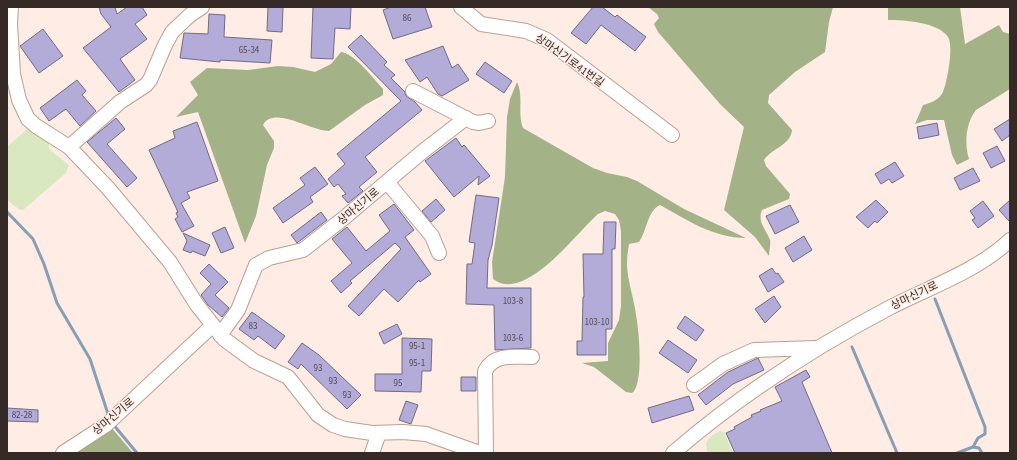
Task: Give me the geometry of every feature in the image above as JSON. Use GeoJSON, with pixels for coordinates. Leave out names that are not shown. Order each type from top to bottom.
{"type":"FeatureCollection","features":[{"type":"Feature","properties":{"kind":"street"},"geometry":{"type":"LineString","coordinates":[[11,7],[10,49],[16,89],[26,115],[36,126],[69,147],[108,188],[170,262],[216,331],[238,350],[254,361],[288,377],[325,421],[345,429],[379,433],[403,432],[426,434],[480,453]]}},
{"type":"Feature","properties":{"kind":"street"},"geometry":{"type":"LineString","coordinates":[[69,147],[120,102],[146,85],[150,80],[172,32],[190,15],[202,7]]}},
{"type":"Feature","properties":{"kind":"street","name":"상마신기로41번길"},"geometry":{"type":"LineString","coordinates":[[460,7],[481,24],[526,31],[547,40],[672,135]]}},
{"type":"Feature","properties":{"kind":"street"},"geometry":{"type":"LineString","coordinates":[[413,91],[466,118],[480,123],[488,121]]}},
{"type":"Feature","properties":{"kind":"street","name":"상마신기로"},"geometry":{"type":"LineString","coordinates":[[63,453],[110,421],[216,331],[238,310],[256,265],[269,258],[303,250],[466,118]]}},
{"type":"Feature","properties":{"kind":"street"},"geometry":{"type":"LineString","coordinates":[[387,182],[429,232],[439,253]]}},
{"type":"Feature","properties":{"kind":"street","name":"상마신기로"},"geometry":{"type":"LineString","coordinates":[[672,453],[703,426],[817,348],[890,308],[980,262],[999,251],[1010,240]]}},
{"type":"Feature","properties":{"kind":"street","name":"상마신기로"},"geometry":{"type":"LineString","coordinates":[[694,385],[723,364],[754,350],[817,348]]}},
{"type":"Feature","properties":{"kind":"street"},"geometry":{"type":"LineString","coordinates":[[486,453],[485,371],[488,365],[496,359],[532,357]]}},
{"type":"Feature","properties":{"kind":"street"},"geometry":{"type":"LineString","coordinates":[[372,453],[379,433]]}},
{"type":"Feature","properties":{"kind":"green space"},"geometry":{"type":"Polygon","coordinates":[[[648,7],[833,7],[829,22],[825,52],[795,72],[769,95],[768,103],[792,130],[791,135],[785,143],[767,156],[764,160],[766,166],[790,194],[789,199],[762,210],[761,222],[770,240],[769,256],[755,237],[724,210],[744,127],[720,104],[658,32],[654,24],[659,18],[657,14],[648,7]]]}},
{"type":"Feature","properties":{"kind":"green space"},"geometry":{"type":"Polygon","coordinates":[[[888,7],[960,7],[965,44],[999,25],[1003,32],[1010,34],[1010,89],[976,110],[968,127],[966,140],[969,159],[957,165],[952,155],[944,120],[927,120],[915,124],[923,105],[934,101],[943,92],[948,73],[950,56],[950,42],[948,37],[937,28],[929,25],[911,21],[888,20],[888,7]]]}},
{"type":"Feature","properties":{"kind":"green space"},"geometry":{"type":"Polygon","coordinates":[[[341,52],[346,53],[364,67],[383,89],[383,95],[365,105],[329,131],[313,128],[284,118],[268,120],[263,125],[274,141],[274,148],[267,165],[256,216],[245,243],[198,112],[176,117],[198,95],[190,82],[207,68],[248,70],[278,66],[293,67],[315,72],[331,64],[341,52]]]}},
{"type":"Feature","properties":{"kind":"green space"},"geometry":{"type":"Polygon","coordinates":[[[517,82],[520,93],[521,122],[523,128],[593,168],[637,181],[684,209],[746,238],[712,232],[660,205],[652,212],[639,242],[629,244],[627,261],[629,282],[637,322],[640,356],[638,379],[636,388],[632,393],[626,392],[594,367],[582,363],[608,361],[608,343],[619,320],[621,306],[621,231],[619,220],[615,214],[605,211],[598,214],[550,263],[535,274],[520,282],[506,284],[493,279],[492,262],[505,177],[507,117],[510,99],[517,82]]]}},
{"type":"Feature","properties":{"kind":"green space"},"geometry":{"type":"Polygon","coordinates":[[[27,129],[49,140],[49,149],[69,165],[66,173],[23,210],[20,210],[7,200],[7,147],[27,129]]]}},
{"type":"Feature","properties":{"kind":"green space"},"geometry":{"type":"Polygon","coordinates":[[[110,426],[133,453],[69,453],[110,426]]]}},
{"type":"Feature","properties":{"kind":"green space"},"geometry":{"type":"Polygon","coordinates":[[[720,431],[724,432],[733,453],[708,453],[706,445],[708,439],[720,431]]]}},
{"type":"Feature","properties":{"kind":"building"},"geometry":{"type":"Polygon","coordinates":[[[99,7],[115,7],[117,14],[127,7],[142,7],[147,15],[135,24],[147,39],[120,59],[135,80],[119,92],[83,48],[111,27],[101,14],[99,7]]]}},
{"type":"Feature","properties":{"kind":"building"},"geometry":{"type":"Polygon","coordinates":[[[268,7],[283,7],[282,32],[267,31],[268,7]]]}},
{"type":"Feature","properties":{"kind":"building"},"geometry":{"type":"Polygon","coordinates":[[[313,7],[351,7],[350,29],[335,28],[333,59],[311,58],[313,7]]]}},
{"type":"Feature","properties":{"kind":"building"},"geometry":{"type":"Polygon","coordinates":[[[391,7],[425,7],[432,27],[393,39],[383,10],[391,7]]]}},
{"type":"Feature","properties":{"kind":"building"},"geometry":{"type":"Polygon","coordinates":[[[593,7],[602,7],[615,17],[617,15],[646,37],[635,51],[601,25],[586,44],[571,33],[593,7]]]}},
{"type":"Feature","properties":{"kind":"building"},"geometry":{"type":"Polygon","coordinates":[[[209,14],[225,15],[224,37],[272,40],[270,63],[220,60],[220,62],[180,58],[184,33],[208,34],[209,14]]]}},
{"type":"Feature","properties":{"kind":"building"},"geometry":{"type":"Polygon","coordinates":[[[43,29],[63,56],[39,73],[20,46],[43,29]]]}},
{"type":"Feature","properties":{"kind":"building"},"geometry":{"type":"Polygon","coordinates":[[[361,35],[387,62],[384,65],[395,75],[391,78],[405,92],[406,96],[415,102],[422,110],[365,157],[377,172],[359,187],[363,191],[348,203],[342,196],[346,194],[338,184],[334,187],[328,179],[345,164],[337,154],[401,101],[348,47],[361,35]]]}},
{"type":"Feature","properties":{"kind":"building"},"geometry":{"type":"Polygon","coordinates":[[[443,46],[452,68],[458,64],[469,80],[442,96],[438,94],[427,77],[420,82],[405,60],[443,46]]]}},
{"type":"Feature","properties":{"kind":"building"},"geometry":{"type":"Polygon","coordinates":[[[485,62],[512,81],[504,93],[476,74],[485,62]]]}},
{"type":"Feature","properties":{"kind":"building"},"geometry":{"type":"Polygon","coordinates":[[[77,80],[86,91],[82,95],[96,111],[80,126],[66,109],[49,121],[40,108],[77,80]]]}},
{"type":"Feature","properties":{"kind":"building"},"geometry":{"type":"Polygon","coordinates":[[[116,118],[125,129],[107,144],[137,178],[127,187],[87,142],[116,118]]]}},
{"type":"Feature","properties":{"kind":"building"},"geometry":{"type":"Polygon","coordinates":[[[1010,119],[1010,135],[1002,141],[994,129],[1010,119]]]}},
{"type":"Feature","properties":{"kind":"building"},"geometry":{"type":"Polygon","coordinates":[[[197,122],[218,181],[187,192],[190,198],[181,203],[194,226],[182,232],[175,219],[178,217],[176,213],[178,212],[149,150],[175,138],[173,131],[197,122]]]}},
{"type":"Feature","properties":{"kind":"building"},"geometry":{"type":"Polygon","coordinates":[[[937,123],[939,135],[919,139],[917,127],[937,123]]]}},
{"type":"Feature","properties":{"kind":"building"},"geometry":{"type":"Polygon","coordinates":[[[456,138],[462,147],[464,145],[490,176],[478,185],[479,176],[454,197],[425,161],[456,138]]]}},
{"type":"Feature","properties":{"kind":"building"},"geometry":{"type":"Polygon","coordinates":[[[997,146],[1005,161],[991,168],[983,153],[997,146]]]}},
{"type":"Feature","properties":{"kind":"building"},"geometry":{"type":"Polygon","coordinates":[[[895,162],[904,176],[892,183],[889,179],[881,184],[875,174],[895,162]]]}},
{"type":"Feature","properties":{"kind":"building"},"geometry":{"type":"Polygon","coordinates":[[[315,167],[328,184],[310,197],[313,202],[283,223],[273,208],[305,185],[300,178],[315,167]]]}},
{"type":"Feature","properties":{"kind":"building"},"geometry":{"type":"Polygon","coordinates":[[[973,168],[980,181],[960,190],[954,178],[973,168]]]}},
{"type":"Feature","properties":{"kind":"building"},"geometry":{"type":"Polygon","coordinates":[[[476,195],[499,198],[492,245],[488,260],[487,288],[531,288],[531,348],[495,350],[494,305],[466,304],[467,264],[472,264],[475,243],[469,242],[476,195]]]}},
{"type":"Feature","properties":{"kind":"building"},"geometry":{"type":"Polygon","coordinates":[[[436,199],[445,210],[431,222],[422,211],[436,199]]]}},
{"type":"Feature","properties":{"kind":"building"},"geometry":{"type":"Polygon","coordinates":[[[876,200],[888,212],[877,223],[875,221],[868,228],[856,217],[876,200]]]}},
{"type":"Feature","properties":{"kind":"building"},"geometry":{"type":"Polygon","coordinates":[[[1010,200],[1010,222],[999,210],[1010,200]]]}},
{"type":"Feature","properties":{"kind":"building"},"geometry":{"type":"Polygon","coordinates":[[[983,201],[994,216],[978,228],[972,220],[975,218],[970,211],[983,201]]]}},
{"type":"Feature","properties":{"kind":"building"},"geometry":{"type":"Polygon","coordinates":[[[394,204],[414,230],[405,237],[431,274],[420,282],[419,280],[398,302],[384,289],[359,316],[348,306],[401,249],[395,243],[350,281],[352,283],[341,293],[331,281],[352,263],[332,239],[347,227],[366,251],[390,231],[379,215],[394,204]]]}},
{"type":"Feature","properties":{"kind":"building"},"geometry":{"type":"Polygon","coordinates":[[[790,205],[799,222],[775,234],[766,216],[790,205]]]}},
{"type":"Feature","properties":{"kind":"building"},"geometry":{"type":"Polygon","coordinates":[[[321,212],[327,220],[297,243],[291,235],[321,212]]]}},
{"type":"Feature","properties":{"kind":"building"},"geometry":{"type":"Polygon","coordinates":[[[604,222],[616,222],[615,249],[612,249],[612,329],[606,329],[606,355],[577,355],[577,341],[582,341],[584,297],[583,254],[603,254],[604,222]]]}},
{"type":"Feature","properties":{"kind":"building"},"geometry":{"type":"Polygon","coordinates":[[[225,227],[234,248],[221,253],[212,233],[225,227]]]}},
{"type":"Feature","properties":{"kind":"building"},"geometry":{"type":"Polygon","coordinates":[[[183,233],[210,245],[205,256],[192,251],[191,253],[183,250],[187,241],[183,233]]]}},
{"type":"Feature","properties":{"kind":"building"},"geometry":{"type":"Polygon","coordinates":[[[804,236],[812,250],[793,262],[785,248],[804,236]]]}},
{"type":"Feature","properties":{"kind":"building"},"geometry":{"type":"Polygon","coordinates":[[[209,264],[228,282],[215,295],[229,308],[222,317],[208,305],[201,295],[211,284],[200,273],[209,264]]]}},
{"type":"Feature","properties":{"kind":"building"},"geometry":{"type":"Polygon","coordinates":[[[772,268],[776,274],[778,273],[784,282],[768,292],[759,276],[772,268]]]}},
{"type":"Feature","properties":{"kind":"building"},"geometry":{"type":"Polygon","coordinates":[[[774,296],[781,307],[765,323],[755,309],[774,296]]]}},
{"type":"Feature","properties":{"kind":"building"},"geometry":{"type":"Polygon","coordinates":[[[252,312],[285,336],[275,349],[258,336],[254,340],[239,329],[252,312]]]}},
{"type":"Feature","properties":{"kind":"building"},"geometry":{"type":"Polygon","coordinates":[[[685,316],[704,330],[696,341],[677,328],[685,316]]]}},
{"type":"Feature","properties":{"kind":"building"},"geometry":{"type":"Polygon","coordinates":[[[397,324],[402,334],[384,344],[379,333],[397,324]]]}},
{"type":"Feature","properties":{"kind":"building"},"geometry":{"type":"Polygon","coordinates":[[[402,338],[432,339],[431,371],[422,371],[421,392],[375,391],[375,374],[402,374],[402,338]]]}},
{"type":"Feature","properties":{"kind":"building"},"geometry":{"type":"Polygon","coordinates":[[[668,340],[697,360],[688,373],[659,353],[668,340]]]}},
{"type":"Feature","properties":{"kind":"building"},"geometry":{"type":"Polygon","coordinates":[[[302,343],[319,355],[361,395],[347,409],[301,364],[298,369],[288,362],[302,343]]]}},
{"type":"Feature","properties":{"kind":"building"},"geometry":{"type":"Polygon","coordinates":[[[758,358],[764,370],[733,384],[706,405],[698,395],[728,372],[758,358]]]}},
{"type":"Feature","properties":{"kind":"building"},"geometry":{"type":"Polygon","coordinates":[[[806,370],[810,377],[802,382],[832,453],[735,453],[726,433],[735,429],[734,427],[752,417],[751,415],[782,401],[775,387],[806,370]]]}},
{"type":"Feature","properties":{"kind":"building"},"geometry":{"type":"Polygon","coordinates":[[[461,377],[476,377],[476,391],[461,391],[461,377]]]}},
{"type":"Feature","properties":{"kind":"building"},"geometry":{"type":"Polygon","coordinates":[[[689,396],[694,410],[652,423],[648,408],[689,396]]]}},
{"type":"Feature","properties":{"kind":"building"},"geometry":{"type":"Polygon","coordinates":[[[406,401],[418,405],[411,424],[399,420],[406,401]]]}},
{"type":"Feature","properties":{"kind":"building"},"geometry":{"type":"Polygon","coordinates":[[[7,408],[38,410],[38,422],[7,421],[7,408]]]}},
{"type":"Feature","properties":{"kind":"waterway"},"geometry":{"type":"LineString","coordinates":[[7,212],[33,239],[44,264],[57,303],[90,359],[109,417]]}},
{"type":"Feature","properties":{"kind":"waterway"},"geometry":{"type":"LineString","coordinates":[[935,299],[985,427],[985,434],[978,438],[973,447]]}},
{"type":"Feature","properties":{"kind":"waterway"},"geometry":{"type":"LineString","coordinates":[[852,347],[897,453]]}},
{"type":"Feature","properties":{"kind":"waterway"},"geometry":{"type":"LineString","coordinates":[[112,423],[137,453]]}},
{"type":"Feature","properties":{"kind":"waterway"},"geometry":{"type":"LineString","coordinates":[[957,453],[973,447],[979,448],[982,453]]}}]}
